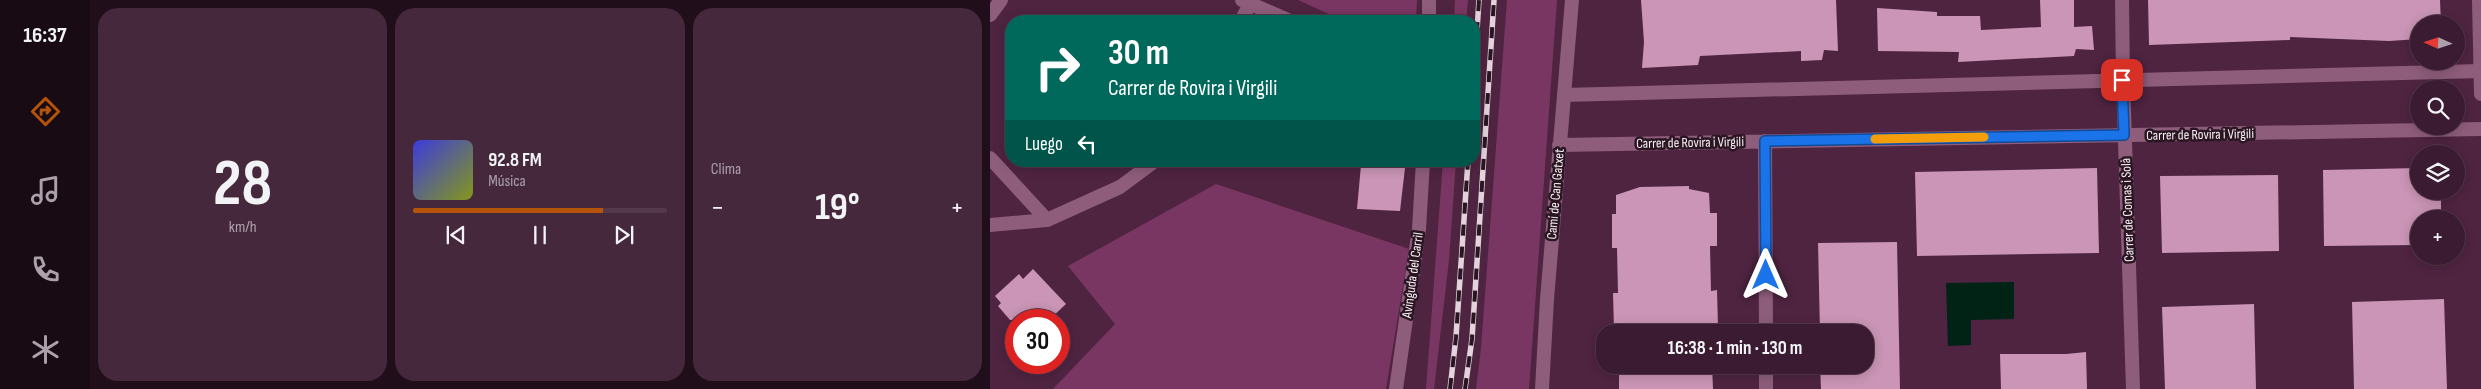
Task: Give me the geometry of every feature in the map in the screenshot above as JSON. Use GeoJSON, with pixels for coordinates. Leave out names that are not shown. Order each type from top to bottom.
{"type":"FeatureCollection","features":[{"type":"Feature","properties":{"kind":"street"},"geometry":{"type":"LineString","coordinates":[[990,15],[1001,0]]}},
{"type":"Feature","properties":{"kind":"street"},"geometry":{"type":"LineString","coordinates":[[1429,0],[1429,15]]}},
{"type":"Feature","properties":{"kind":"street","name":"Camí de Can Gatxet"},"geometry":{"type":"LineString","coordinates":[[1542,389],[1559,145],[1572,0]]}},
{"type":"Feature","properties":{"kind":"street","name":"Carrer de Comas i Solà"},"geometry":{"type":"LineString","coordinates":[[2122,0],[2122,80],[2133,389]]}},
{"type":"Feature","properties":{"kind":"street"},"geometry":{"type":"LineString","coordinates":[[2480,0],[2481,94]]}},
{"type":"Feature","properties":{"kind":"street"},"geometry":{"type":"LineString","coordinates":[[1243,15],[1246,2],[1276,15]]}},
{"type":"Feature","properties":{"kind":"street"},"geometry":{"type":"LineString","coordinates":[[1564,95],[2481,71]]}},
{"type":"Feature","properties":{"kind":"street","name":"Carrer de Rovira i Virgili"},"geometry":{"type":"LineString","coordinates":[[1559,145],[2481,129]]}},
{"type":"Feature","properties":{"kind":"street"},"geometry":{"type":"LineString","coordinates":[[1765,141],[1766,324]]}},
{"type":"Feature","properties":{"kind":"street"},"geometry":{"type":"LineString","coordinates":[[990,158],[1047,220]]}},
{"type":"Feature","properties":{"kind":"street"},"geometry":{"type":"LineString","coordinates":[[990,225],[1047,220],[1120,187],[1147,167]]}},
{"type":"Feature","properties":{"kind":"street","name":"Avinguda del Carril"},"geometry":{"type":"LineString","coordinates":[[1396,389],[1419,229],[1423,167]]}},
{"type":"Feature","properties":{"kind":"street"},"geometry":{"type":"LineString","coordinates":[[1766,374],[1766,389]]}},
{"type":"Feature","properties":{"kind":"shaded area"},"geometry":{"type":"Polygon","coordinates":[[[1298,0],[1417,0],[1416,15],[1331,15],[1298,0]]]}},
{"type":"Feature","properties":{"kind":"shaded area"},"geometry":{"type":"Polygon","coordinates":[[[1455,0],[1468,0],[1467,15],[1454,15],[1455,0]]]}},
{"type":"Feature","properties":{"kind":"shaded area"},"geometry":{"type":"Polygon","coordinates":[[[1507,0],[1557,0],[1529,389],[1476,389],[1481,348],[1507,0]]]}},
{"type":"Feature","properties":{"kind":"shaded area"},"geometry":{"type":"Polygon","coordinates":[[[1443,167],[1456,167],[1449,260],[1434,389],[1426,389],[1443,167]]]}},
{"type":"Feature","properties":{"kind":"shaded area"},"geometry":{"type":"Polygon","coordinates":[[[1216,184],[1409,249],[1386,389],[1053,389],[1067,374],[1070,374],[1070,371],[1115,324],[1068,266],[1216,184]]]}},
{"type":"Feature","properties":{"kind":"shaded area"},"geometry":{"type":"Polygon","coordinates":[[[2014,282],[2014,319],[1971,320],[1971,345],[1948,346],[1946,283],[2014,282]]]}},
{"type":"Feature","properties":{"kind":"building"},"geometry":{"type":"Polygon","coordinates":[[[1641,0],[1836,0],[1838,51],[1824,50],[1822,60],[1801,61],[1801,51],[1700,56],[1698,65],[1642,68],[1644,42],[1641,0]]]}},
{"type":"Feature","properties":{"kind":"building"},"geometry":{"type":"Polygon","coordinates":[[[2040,0],[2074,0],[2074,27],[2092,26],[2094,50],[2076,49],[2074,56],[1958,62],[1959,52],[1878,51],[1877,8],[1937,12],[1937,16],[1980,16],[1981,30],[2041,27],[2040,0]]]}},
{"type":"Feature","properties":{"kind":"building"},"geometry":{"type":"Polygon","coordinates":[[[2148,0],[2440,0],[2441,15],[2410,15],[2410,40],[2389,41],[2290,37],[2290,40],[2149,45],[2148,0]]]}},
{"type":"Feature","properties":{"kind":"building"},"geometry":{"type":"Polygon","coordinates":[[[1361,167],[1405,168],[1400,211],[1357,209],[1361,167]]]}},
{"type":"Feature","properties":{"kind":"building"},"geometry":{"type":"Polygon","coordinates":[[[2097,168],[2099,253],[1917,256],[1915,172],[2097,168]]]}},
{"type":"Feature","properties":{"kind":"building"},"geometry":{"type":"Polygon","coordinates":[[[2410,168],[2410,200],[2441,200],[2441,210],[2410,210],[2410,245],[2324,246],[2323,170],[2410,168]]]}},
{"type":"Feature","properties":{"kind":"building"},"geometry":{"type":"Polygon","coordinates":[[[2278,175],[2279,251],[2162,253],[2160,176],[2278,175]]]}},
{"type":"Feature","properties":{"kind":"building"},"geometry":{"type":"Polygon","coordinates":[[[1689,186],[1689,189],[1709,193],[1710,213],[1717,213],[1717,246],[1710,246],[1711,291],[1717,290],[1718,324],[1614,324],[1613,293],[1618,293],[1617,248],[1612,248],[1612,214],[1616,214],[1616,195],[1640,187],[1689,186]]]}},
{"type":"Feature","properties":{"kind":"building"},"geometry":{"type":"Polygon","coordinates":[[[1897,242],[1900,389],[1821,389],[1820,374],[1874,374],[1874,324],[1820,324],[1818,243],[1897,242]]]}},
{"type":"Feature","properties":{"kind":"building"},"geometry":{"type":"Polygon","coordinates":[[[1033,269],[1066,304],[1061,309],[1005,309],[1005,314],[998,306],[1001,303],[995,296],[1019,274],[1023,279],[1033,269]]]}},
{"type":"Feature","properties":{"kind":"building"},"geometry":{"type":"Polygon","coordinates":[[[2444,299],[2447,389],[2354,389],[2352,302],[2444,299]]]}},
{"type":"Feature","properties":{"kind":"building"},"geometry":{"type":"Polygon","coordinates":[[[2254,304],[2256,389],[2165,389],[2162,307],[2254,304]]]}},
{"type":"Feature","properties":{"kind":"building"},"geometry":{"type":"Polygon","coordinates":[[[2086,352],[2087,389],[2001,389],[2000,354],[2066,354],[2086,352]]]}},
{"type":"Feature","properties":{"kind":"building"},"geometry":{"type":"Polygon","coordinates":[[[1619,374],[1712,374],[1713,389],[1619,389],[1619,374]]]}},
{"type":"Feature","properties":{"kind":"railway"},"geometry":{"type":"LineString","coordinates":[[1478,15],[1479,0]]}},
{"type":"Feature","properties":{"kind":"railway"},"geometry":{"type":"LineString","coordinates":[[1465,389],[1472,339],[1494,0]]}},
{"type":"Feature","properties":{"kind":"railway"},"geometry":{"type":"LineString","coordinates":[[1450,389],[1456,337],[1468,167]]}},
{"type":"Feature","properties":{"kind":"slow traffic"},"geometry":{"type":"LineString","coordinates":[[1875,139],[1984,137]]}},
{"type":"Feature","properties":{"kind":"route"},"geometry":{"type":"LineString","coordinates":[[1766,275],[1765,141],[2124,135],[2122,80]]}}]}
